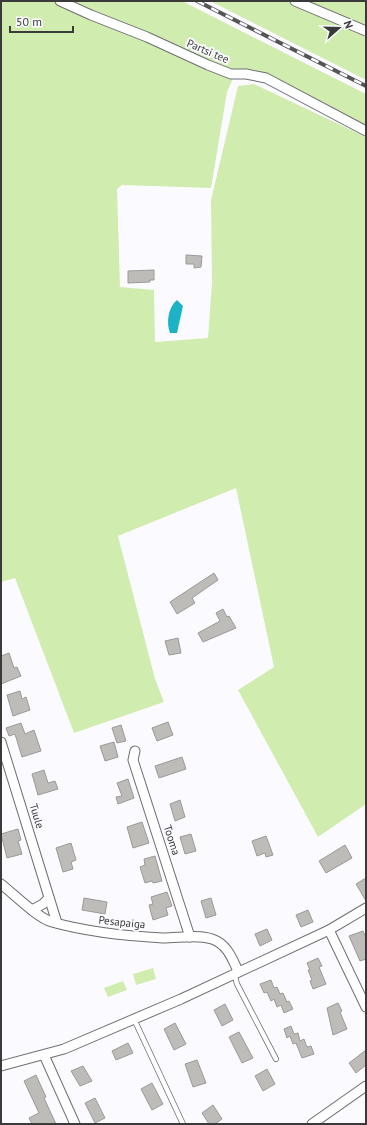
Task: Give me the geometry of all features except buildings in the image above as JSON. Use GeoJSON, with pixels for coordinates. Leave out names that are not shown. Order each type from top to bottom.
{"type":"FeatureCollection","features":[{"type":"Feature","properties":{"kind":"street","name":"Partsi tee"},"geometry":{"type":"LineString","coordinates":[[60,1],[91,15],[147,36],[208,65],[231,74],[246,74],[266,78],[366,131]]}},
{"type":"Feature","properties":{"kind":"street"},"geometry":{"type":"LineString","coordinates":[[295,1],[366,31]]}},
{"type":"Feature","properties":{"kind":"street","name":"Tuule"},"geometry":{"type":"LineString","coordinates":[[1,742],[57,923]]}},
{"type":"Feature","properties":{"kind":"street","name":"Tooma"},"geometry":{"type":"LineString","coordinates":[[135,751],[133,760],[190,937]]}},
{"type":"Feature","properties":{"kind":"street","name":"Pesapaiga"},"geometry":{"type":"LineString","coordinates":[[1,884],[32,910],[51,922],[78,928],[126,935],[164,938],[190,937],[212,939],[221,944],[232,956],[236,972]]}},
{"type":"Feature","properties":{"kind":"street"},"geometry":{"type":"LineString","coordinates":[[32,910],[43,904],[49,898]]}},
{"type":"Feature","properties":{"kind":"street"},"geometry":{"type":"LineString","coordinates":[[1,1066],[64,1049],[134,1019],[329,930],[366,908]]}},
{"type":"Feature","properties":{"kind":"street"},"geometry":{"type":"LineString","coordinates":[[329,930],[366,1007]]}},
{"type":"Feature","properties":{"kind":"street"},"geometry":{"type":"LineString","coordinates":[[44,1055],[75,1124]]}},
{"type":"Feature","properties":{"kind":"street"},"geometry":{"type":"LineString","coordinates":[[312,1124],[366,1086]]}},
{"type":"Feature","properties":{"kind":"lane"},"geometry":{"type":"LineString","coordinates":[[236,972],[237,984],[276,1059]]}},
{"type":"Feature","properties":{"kind":"lane"},"geometry":{"type":"LineString","coordinates":[[134,1019],[183,1124]]}},
{"type":"Feature","properties":{"kind":"green space"},"geometry":{"type":"Polygon","coordinates":[[[1,1],[52,1],[88,18],[234,76],[227,92],[211,188],[122,185],[117,189],[120,287],[154,290],[155,342],[208,338],[212,283],[211,200],[238,86],[254,84],[366,137],[366,804],[318,837],[238,690],[274,667],[236,488],[118,536],[155,679],[164,702],[74,733],[15,578],[1,582],[1,1]]]}},
{"type":"Feature","properties":{"kind":"green space"},"geometry":{"type":"Polygon","coordinates":[[[67,1],[182,1],[366,94],[366,127],[255,70],[252,72],[234,71],[218,67],[67,1]]]}},
{"type":"Feature","properties":{"kind":"green space"},"geometry":{"type":"Polygon","coordinates":[[[210,1],[366,1],[366,80],[210,1]]]}},
{"type":"Feature","properties":{"kind":"green space"},"geometry":{"type":"Polygon","coordinates":[[[153,968],[156,979],[136,985],[133,974],[153,968]]]}},
{"type":"Feature","properties":{"kind":"green space"},"geometry":{"type":"Polygon","coordinates":[[[123,981],[127,990],[108,997],[104,988],[123,981]]]}},
{"type":"Feature","properties":{"kind":"water"},"geometry":{"type":"Polygon","coordinates":[[[177,300],[183,306],[177,333],[170,333],[168,325],[169,315],[174,303],[177,300]]]}},
{"type":"Feature","properties":{"kind":"railway"},"geometry":{"type":"LineString","coordinates":[[197,1],[366,86]]}}]}
